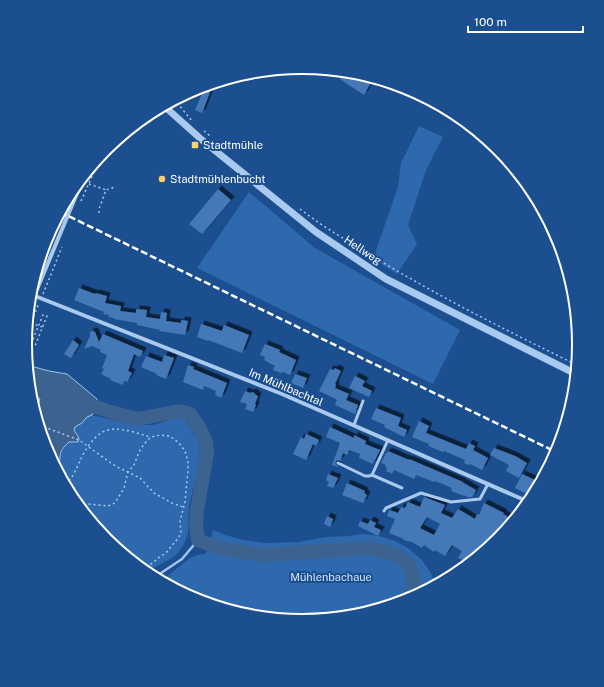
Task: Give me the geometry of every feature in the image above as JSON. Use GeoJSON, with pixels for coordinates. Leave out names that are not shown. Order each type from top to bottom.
{"type":"FeatureCollection","features":[{"type":"Feature","properties":{"kind":"street","name":"Hellweg"},"geometry":{"type":"LineString","coordinates":[[168,109],[199,138],[316,232],[386,279],[570,371]]}},
{"type":"Feature","properties":{"kind":"street"},"geometry":{"type":"LineString","coordinates":[[41,274],[72,202]]}},
{"type":"Feature","properties":{"kind":"street","name":"Im Mühlbachtal"},"geometry":{"type":"LineString","coordinates":[[36,297],[282,394],[522,499]]}},
{"type":"Feature","properties":{"kind":"lane"},"geometry":{"type":"LineString","coordinates":[[354,425],[363,401]]}},
{"type":"Feature","properties":{"kind":"lane"},"geometry":{"type":"LineString","coordinates":[[372,475],[388,440]]}},
{"type":"Feature","properties":{"kind":"lane"},"geometry":{"type":"LineString","coordinates":[[338,463],[365,476],[372,475],[402,488]]}},
{"type":"Feature","properties":{"kind":"lane"},"geometry":{"type":"LineString","coordinates":[[384,511],[386,508],[421,493],[451,502],[480,499],[488,484]]}},
{"type":"Feature","properties":{"kind":"path"},"geometry":{"type":"LineString","coordinates":[[178,104],[196,125]]}},
{"type":"Feature","properties":{"kind":"path"},"geometry":{"type":"LineString","coordinates":[[203,130],[213,139]]}},
{"type":"Feature","properties":{"kind":"path"},"geometry":{"type":"LineString","coordinates":[[81,202],[94,172]]}},
{"type":"Feature","properties":{"kind":"path"},"geometry":{"type":"LineString","coordinates":[[88,184],[106,190],[115,187]]}},
{"type":"Feature","properties":{"kind":"path"},"geometry":{"type":"LineString","coordinates":[[99,213],[106,190]]}},
{"type":"Feature","properties":{"kind":"path"},"geometry":{"type":"LineString","coordinates":[[301,209],[318,223],[406,276],[458,305],[571,362]]}},
{"type":"Feature","properties":{"kind":"path"},"geometry":{"type":"LineString","coordinates":[[34,317],[64,242]]}},
{"type":"Feature","properties":{"kind":"path"},"geometry":{"type":"LineString","coordinates":[[32,341],[43,315],[47,316],[35,346]]}},
{"type":"Feature","properties":{"kind":"path"},"geometry":{"type":"LineString","coordinates":[[33,324],[43,328]]}},
{"type":"Feature","properties":{"kind":"path"},"geometry":{"type":"LineString","coordinates":[[45,427],[79,440],[119,468],[140,478],[154,494],[183,507]]}},
{"type":"Feature","properties":{"kind":"path"},"geometry":{"type":"LineString","coordinates":[[69,480],[88,447],[96,437],[106,430],[134,432],[151,437],[160,435],[170,436],[179,443],[185,451],[188,462],[187,494],[180,521],[181,527],[179,537],[166,553],[148,565]]}},
{"type":"Feature","properties":{"kind":"path"},"geometry":{"type":"LineString","coordinates":[[86,505],[108,506],[115,503],[124,488],[128,472],[134,465],[144,444],[151,437]]}},
{"type":"Feature","properties":{"kind":"green space"},"geometry":{"type":"Polygon","coordinates":[[[419,126],[443,137],[426,170],[408,225],[417,244],[397,274],[373,259],[398,187],[401,163],[419,126]]]}},
{"type":"Feature","properties":{"kind":"green space"},"geometry":{"type":"Polygon","coordinates":[[[249,192],[315,248],[460,330],[433,384],[197,268],[249,192]]]}},
{"type":"Feature","properties":{"kind":"green space"},"geometry":{"type":"Polygon","coordinates":[[[92,415],[144,425],[151,425],[176,418],[184,418],[198,440],[201,458],[189,505],[188,534],[183,546],[174,557],[153,568],[124,546],[99,522],[78,494],[59,462],[62,450],[65,446],[69,442],[77,442],[79,438],[74,430],[75,427],[82,423],[87,417],[92,415]]]}},
{"type":"Feature","properties":{"kind":"green space","name":"Mühlenbachaue"},"geometry":{"type":"Polygon","coordinates":[[[213,530],[243,540],[265,543],[299,542],[326,537],[363,534],[379,536],[395,541],[408,548],[422,560],[431,573],[433,579],[421,586],[389,599],[355,608],[320,613],[284,613],[249,608],[215,599],[183,586],[166,577],[190,558],[197,555],[206,554],[213,530]]]}},
{"type":"Feature","properties":{"kind":"shaded area"},"geometry":{"type":"Polygon","coordinates":[[[33,367],[67,374],[97,399],[96,407],[92,415],[87,417],[82,423],[75,427],[74,430],[79,438],[78,442],[69,442],[62,449],[59,462],[46,430],[39,403],[40,399],[37,396],[33,367]]]}},
{"type":"Feature","properties":{"kind":"building"},"geometry":{"type":"Polygon","coordinates":[[[341,77],[355,79],[370,84],[364,95],[340,79],[341,77]]]}},
{"type":"Feature","properties":{"kind":"building"},"geometry":{"type":"Polygon","coordinates":[[[211,89],[202,113],[195,110],[202,93],[211,89]]]}},
{"type":"Feature","properties":{"kind":"building"},"geometry":{"type":"Polygon","coordinates":[[[218,189],[231,200],[202,234],[189,224],[218,189]]]}},
{"type":"Feature","properties":{"kind":"building"},"geometry":{"type":"Polygon","coordinates":[[[79,288],[95,294],[107,296],[105,303],[121,306],[120,311],[136,313],[136,309],[147,310],[146,317],[160,319],[161,312],[167,313],[166,321],[181,323],[181,320],[188,321],[185,335],[159,331],[160,330],[137,325],[137,323],[108,317],[109,315],[103,314],[104,312],[74,300],[79,288]]]}},
{"type":"Feature","properties":{"kind":"building"},"geometry":{"type":"Polygon","coordinates":[[[201,324],[222,331],[224,325],[249,335],[242,353],[197,337],[201,324]]]}},
{"type":"Feature","properties":{"kind":"building"},"geometry":{"type":"Polygon","coordinates":[[[90,332],[95,332],[99,342],[103,334],[143,351],[140,357],[134,354],[128,371],[132,373],[127,382],[124,381],[123,385],[110,380],[111,379],[101,374],[104,369],[102,368],[107,355],[100,352],[101,350],[92,346],[84,349],[90,336],[90,332]]]}},
{"type":"Feature","properties":{"kind":"building"},"geometry":{"type":"Polygon","coordinates":[[[73,340],[79,345],[71,358],[64,354],[73,340]]]}},
{"type":"Feature","properties":{"kind":"building"},"geometry":{"type":"Polygon","coordinates":[[[265,344],[280,350],[279,352],[296,360],[290,375],[273,370],[275,366],[264,360],[265,357],[260,355],[265,344]]]}},
{"type":"Feature","properties":{"kind":"building"},"geometry":{"type":"Polygon","coordinates":[[[164,355],[174,358],[166,379],[141,367],[146,356],[162,362],[164,355]]]}},
{"type":"Feature","properties":{"kind":"building"},"geometry":{"type":"Polygon","coordinates":[[[188,365],[194,367],[193,369],[227,383],[221,398],[215,395],[216,391],[204,386],[203,390],[183,382],[188,365]]]}},
{"type":"Feature","properties":{"kind":"building"},"geometry":{"type":"Polygon","coordinates":[[[335,368],[341,371],[335,384],[335,388],[349,394],[346,400],[358,405],[355,414],[335,405],[336,399],[319,391],[330,369],[334,370],[335,368]]]}},
{"type":"Feature","properties":{"kind":"building"},"geometry":{"type":"Polygon","coordinates":[[[295,374],[307,378],[303,388],[291,383],[295,374]]]}},
{"type":"Feature","properties":{"kind":"building"},"geometry":{"type":"Polygon","coordinates":[[[355,376],[365,381],[362,386],[372,391],[369,397],[349,388],[355,376]]]}},
{"type":"Feature","properties":{"kind":"building"},"geometry":{"type":"Polygon","coordinates":[[[245,391],[250,393],[253,392],[258,396],[253,412],[245,409],[247,404],[240,402],[245,391]]]}},
{"type":"Feature","properties":{"kind":"building"},"geometry":{"type":"Polygon","coordinates":[[[376,408],[401,418],[398,426],[407,430],[404,437],[384,427],[385,425],[371,419],[376,408]]]}},
{"type":"Feature","properties":{"kind":"building"},"geometry":{"type":"Polygon","coordinates":[[[419,421],[429,426],[426,433],[466,449],[469,443],[475,446],[473,450],[488,458],[482,470],[470,464],[464,463],[465,460],[428,446],[429,444],[412,437],[419,421]]]}},
{"type":"Feature","properties":{"kind":"building"},"geometry":{"type":"Polygon","coordinates":[[[330,427],[354,438],[354,435],[366,441],[365,444],[380,450],[373,464],[359,458],[360,454],[349,450],[347,455],[343,453],[340,461],[336,461],[335,464],[338,467],[332,465],[340,443],[326,437],[330,427]]]}},
{"type":"Feature","properties":{"kind":"building"},"geometry":{"type":"Polygon","coordinates":[[[306,434],[319,440],[316,446],[313,444],[306,460],[293,454],[301,437],[304,439],[306,434]]]}},
{"type":"Feature","properties":{"kind":"building"},"geometry":{"type":"Polygon","coordinates":[[[494,448],[515,456],[527,463],[519,478],[506,471],[509,465],[490,455],[494,448]]]}},
{"type":"Feature","properties":{"kind":"building"},"geometry":{"type":"Polygon","coordinates":[[[388,451],[463,482],[476,490],[472,497],[467,497],[451,491],[452,488],[416,475],[414,479],[394,470],[392,474],[386,471],[386,465],[381,463],[388,451]]]}},
{"type":"Feature","properties":{"kind":"building"},"geometry":{"type":"Polygon","coordinates":[[[328,474],[338,478],[333,488],[327,486],[329,482],[326,480],[328,474]]]}},
{"type":"Feature","properties":{"kind":"building"},"geometry":{"type":"Polygon","coordinates":[[[522,474],[535,480],[526,494],[515,488],[522,474]]]}},
{"type":"Feature","properties":{"kind":"building"},"geometry":{"type":"Polygon","coordinates":[[[347,483],[365,491],[364,493],[367,495],[363,503],[342,495],[347,483]]]}},
{"type":"Feature","properties":{"kind":"building"},"geometry":{"type":"Polygon","coordinates":[[[424,497],[445,505],[441,513],[452,518],[458,509],[475,519],[477,514],[479,515],[484,503],[504,513],[503,514],[509,517],[493,534],[463,560],[458,558],[462,551],[452,545],[445,556],[435,550],[434,552],[424,545],[422,548],[412,542],[403,540],[404,539],[389,533],[395,519],[387,516],[389,510],[398,513],[401,507],[405,508],[408,502],[420,507],[424,497]],[[427,517],[420,528],[434,535],[440,524],[427,517]]]}},
{"type":"Feature","properties":{"kind":"building"},"geometry":{"type":"Polygon","coordinates":[[[327,516],[333,519],[330,527],[324,524],[327,516]]]}},
{"type":"Feature","properties":{"kind":"building"},"geometry":{"type":"Polygon","coordinates":[[[370,520],[376,523],[374,527],[381,530],[378,536],[358,526],[360,521],[368,524],[370,520]]]}},
{"type":"Feature","properties":{"kind":"waterway"},"geometry":{"type":"LineString","coordinates":[[79,401],[114,413],[138,419],[179,411],[190,414],[200,429],[206,442],[207,454],[197,510],[196,527],[198,540],[218,548],[263,555],[369,548],[394,554],[404,560],[410,567],[414,581],[414,589]]}},
{"type":"Feature","properties":{"kind":"waterway"},"geometry":{"type":"LineString","coordinates":[[161,573],[182,559],[198,540]]}},
{"type":"Feature","properties":{"kind":"railway"},"geometry":{"type":"LineString","coordinates":[[65,214],[550,449]]}},
{"type":"Feature","properties":{"kind":"place","name":"Stadtmühle"},"geometry":{"type":"Point","coordinates":[195,145]}},
{"type":"Feature","properties":{"kind":"place","name":"Stadtmühlenbucht"},"geometry":{"type":"Point","coordinates":[162,179]}}]}
